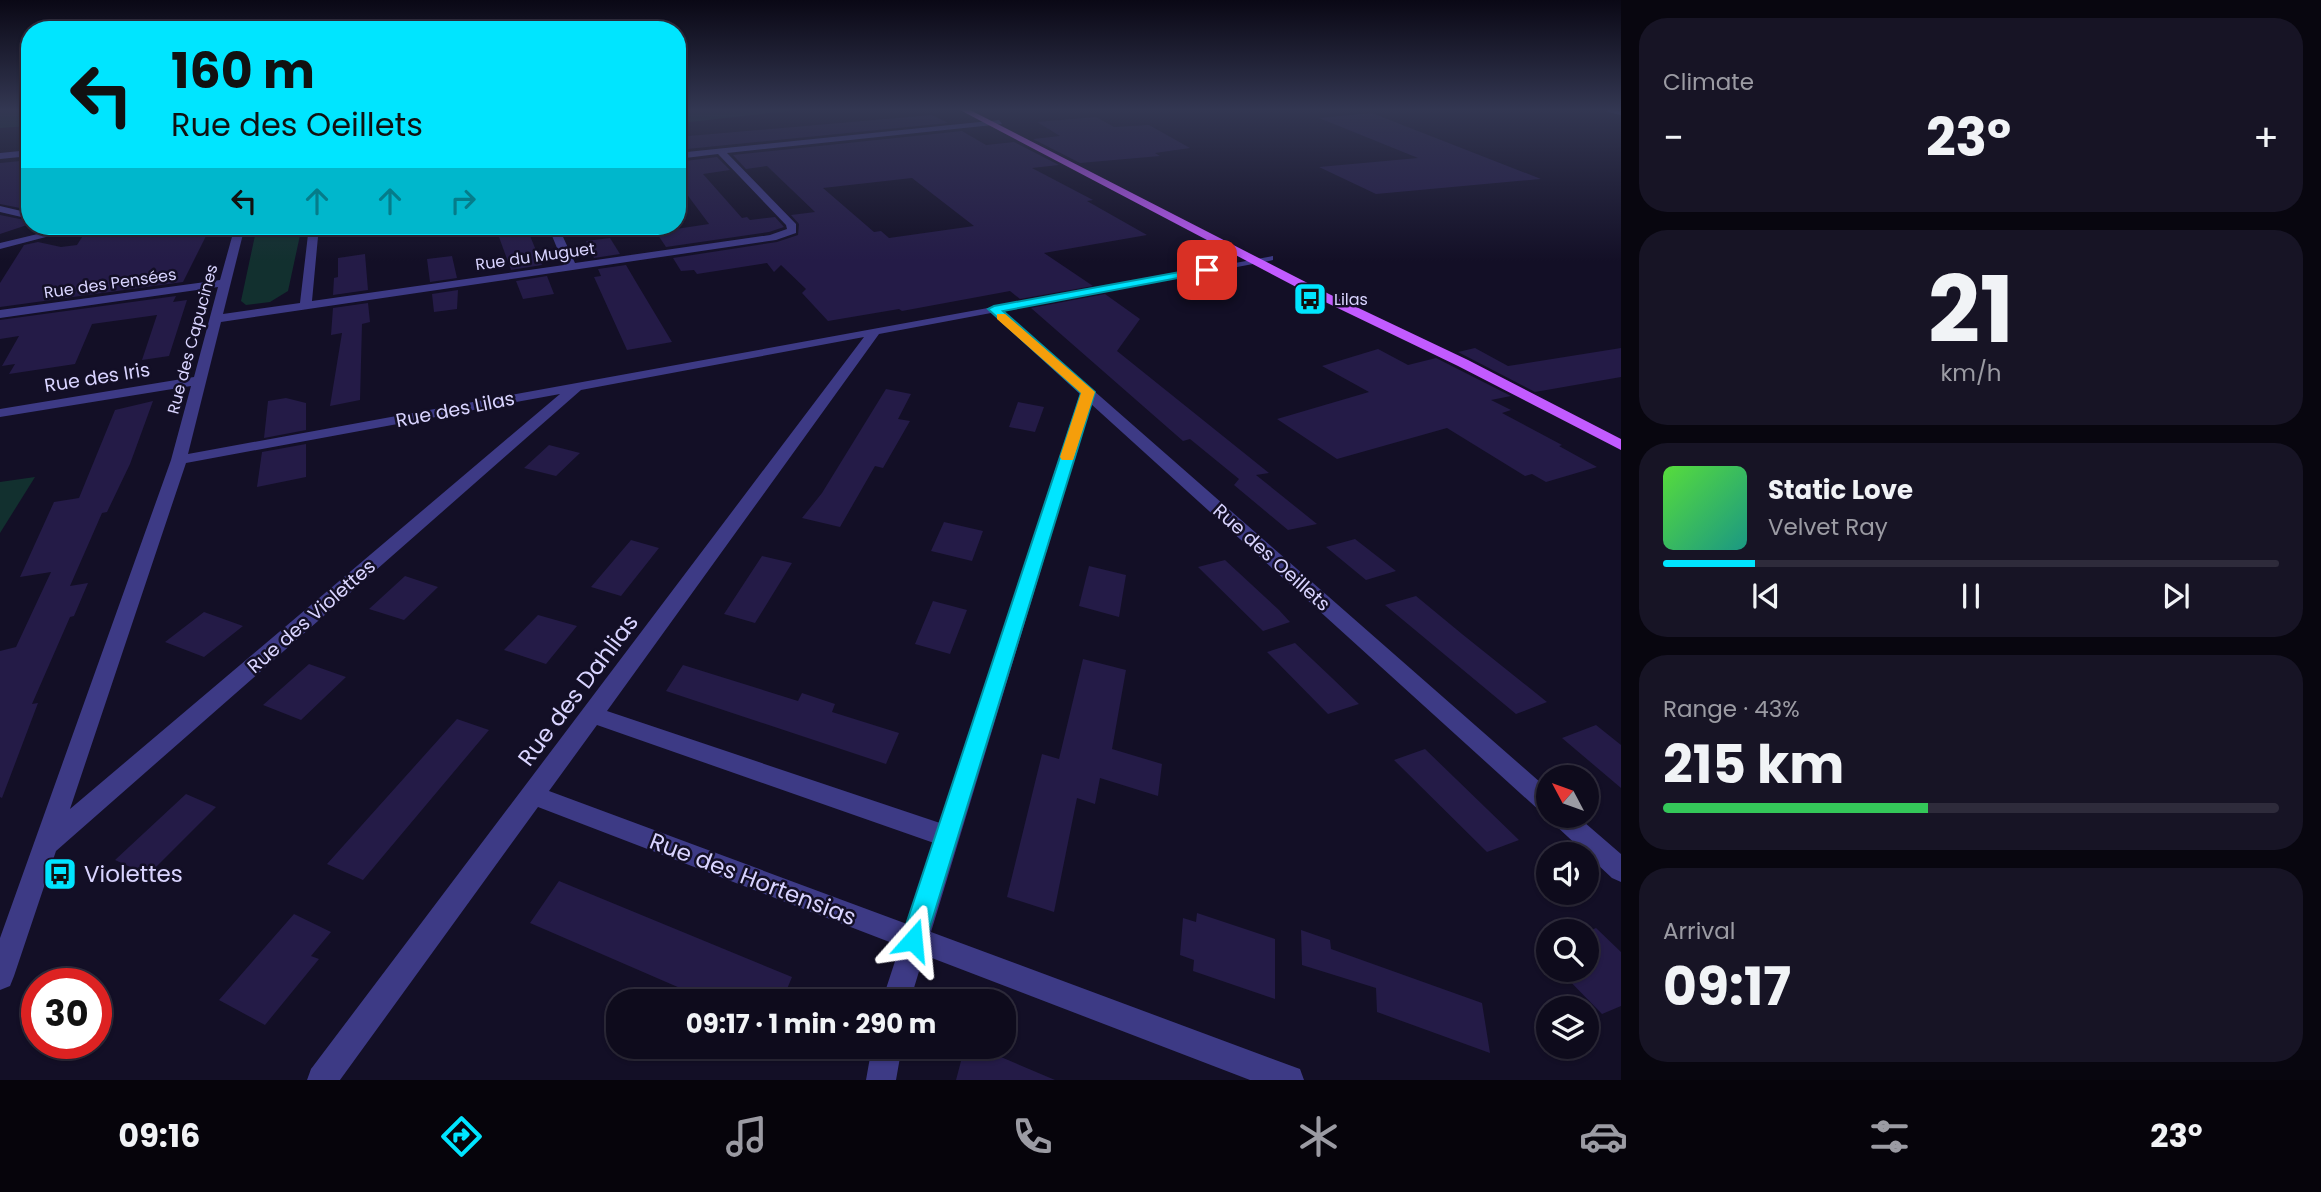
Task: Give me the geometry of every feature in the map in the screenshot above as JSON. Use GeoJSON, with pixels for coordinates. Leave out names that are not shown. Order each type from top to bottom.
{"type":"FeatureCollection","features":[{"type":"Feature","properties":{"kind":"main road"},"geometry":{"type":"LineString","coordinates":[[1069,160],[1621,445]]}},
{"type":"Feature","properties":{"kind":"street","name":"Rue du Muguet"},"geometry":{"type":"LineString","coordinates":[[215,319],[772,238],[792,231],[791,224],[729,160]]}},
{"type":"Feature","properties":{"kind":"street"},"geometry":{"type":"LineString","coordinates":[[0,209],[21,214]]}},
{"type":"Feature","properties":{"kind":"street"},"geometry":{"type":"LineString","coordinates":[[0,246],[43,235]]}},
{"type":"Feature","properties":{"kind":"street","name":"Rue des Capucines"},"geometry":{"type":"LineString","coordinates":[[179,460],[238,235]]}},
{"type":"Feature","properties":{"kind":"street"},"geometry":{"type":"LineString","coordinates":[[306,306],[312,235]]}},
{"type":"Feature","properties":{"kind":"street"},"geometry":{"type":"LineString","coordinates":[[557,235],[571,267]]}},
{"type":"Feature","properties":{"kind":"street","name":"Rue des Lilas"},"geometry":{"type":"LineString","coordinates":[[179,460],[1262,260]]}},
{"type":"Feature","properties":{"kind":"street","name":"Rue des Pensées"},"geometry":{"type":"LineString","coordinates":[[0,314],[225,283]]}},
{"type":"Feature","properties":{"kind":"street","name":"Rue des Oeillets"},"geometry":{"type":"LineString","coordinates":[[994,309],[1536,793]]}},
{"type":"Feature","properties":{"kind":"street","name":"Rue des Dahlias"},"geometry":{"type":"LineString","coordinates":[[323,1080],[875,331]]}},
{"type":"Feature","properties":{"kind":"street","name":"Rue des Iris"},"geometry":{"type":"LineString","coordinates":[[0,412],[200,380]]}},
{"type":"Feature","properties":{"kind":"street","name":"Rue des Violettes"},"geometry":{"type":"LineString","coordinates":[[45,845],[577,387]]}},
{"type":"Feature","properties":{"kind":"street"},"geometry":{"type":"LineString","coordinates":[[899,989],[1088,392]]}},
{"type":"Feature","properties":{"kind":"street"},"geometry":{"type":"LineString","coordinates":[[0,976],[179,460]]}},
{"type":"Feature","properties":{"kind":"street"},"geometry":{"type":"LineString","coordinates":[[592,715],[947,836]]}},
{"type":"Feature","properties":{"kind":"street","name":"Rue des Hortensias"},"geometry":{"type":"LineString","coordinates":[[533,795],[1289,1080]]}},
{"type":"Feature","properties":{"kind":"street"},"geometry":{"type":"LineString","coordinates":[[1574,828],[1621,870]]}},
{"type":"Feature","properties":{"kind":"street"},"geometry":{"type":"LineString","coordinates":[[881,1080],[885,1059]]}},
{"type":"Feature","properties":{"kind":"green space"},"geometry":{"type":"Polygon","coordinates":[[[255,235],[300,235],[288,291],[270,302],[246,305],[241,301],[255,235]]]}},
{"type":"Feature","properties":{"kind":"green space"},"geometry":{"type":"Polygon","coordinates":[[[35,477],[0,533],[0,482],[35,477]]]}},
{"type":"Feature","properties":{"kind":"building"},"geometry":{"type":"Polygon","coordinates":[[[720,160],[730,170],[703,174],[742,218],[747,217],[750,220],[775,217],[784,227],[769,232],[666,247],[658,235],[686,235],[686,227],[709,224],[686,193],[686,161],[720,160]]]}},
{"type":"Feature","properties":{"kind":"building"},"geometry":{"type":"Polygon","coordinates":[[[738,160],[1050,160],[1059,165],[1032,168],[1093,200],[1087,201],[1147,235],[1044,253],[1093,286],[1020,299],[1010,291],[902,311],[899,309],[828,321],[802,293],[806,289],[781,265],[774,272],[767,263],[697,274],[694,270],[681,271],[673,258],[777,242],[798,235],[799,224],[791,215],[815,212],[767,166],[746,169],[738,160]],[[912,178],[823,188],[874,232],[881,231],[889,238],[974,226],[912,178]]]}},
{"type":"Feature","properties":{"kind":"building"},"geometry":{"type":"Polygon","coordinates":[[[1075,160],[1110,160],[1080,163],[1075,160]]]}},
{"type":"Feature","properties":{"kind":"building"},"geometry":{"type":"Polygon","coordinates":[[[1392,160],[1493,160],[1541,179],[1376,194],[1319,167],[1392,160]]]}},
{"type":"Feature","properties":{"kind":"building"},"geometry":{"type":"Polygon","coordinates":[[[21,161],[21,208],[0,204],[0,163],[21,161]]]}},
{"type":"Feature","properties":{"kind":"building"},"geometry":{"type":"Polygon","coordinates":[[[0,215],[21,219],[21,227],[0,234],[0,215]]]}},
{"type":"Feature","properties":{"kind":"building"},"geometry":{"type":"Polygon","coordinates":[[[83,235],[206,235],[183,282],[0,307],[0,283],[24,245],[38,242],[61,247],[77,245],[83,235]]]}},
{"type":"Feature","properties":{"kind":"building"},"geometry":{"type":"Polygon","coordinates":[[[498,235],[530,235],[542,265],[511,270],[498,235]]]}},
{"type":"Feature","properties":{"kind":"building"},"geometry":{"type":"Polygon","coordinates":[[[610,238],[620,254],[594,258],[586,241],[610,238]]]}},
{"type":"Feature","properties":{"kind":"building"},"geometry":{"type":"Polygon","coordinates":[[[365,254],[368,290],[333,295],[334,278],[338,277],[338,258],[365,254]]]}},
{"type":"Feature","properties":{"kind":"building"},"geometry":{"type":"Polygon","coordinates":[[[452,256],[457,278],[430,282],[427,259],[452,256]]]}},
{"type":"Feature","properties":{"kind":"building"},"geometry":{"type":"Polygon","coordinates":[[[626,265],[672,342],[627,350],[594,277],[601,276],[598,269],[626,265]]]}},
{"type":"Feature","properties":{"kind":"building"},"geometry":{"type":"Polygon","coordinates":[[[547,276],[554,294],[523,299],[516,281],[547,276]]]}},
{"type":"Feature","properties":{"kind":"building"},"geometry":{"type":"Polygon","coordinates":[[[458,290],[457,309],[434,312],[432,294],[458,290]]]}},
{"type":"Feature","properties":{"kind":"building"},"geometry":{"type":"Polygon","coordinates":[[[1105,294],[1140,319],[1117,351],[1269,473],[1256,475],[1317,524],[1288,530],[1234,485],[1239,479],[1190,439],[1183,441],[1031,308],[1105,294]]]}},
{"type":"Feature","properties":{"kind":"building"},"geometry":{"type":"Polygon","coordinates":[[[176,296],[173,302],[187,300],[169,356],[142,360],[157,315],[92,324],[75,364],[9,374],[15,364],[2,366],[19,336],[0,339],[0,320],[176,296]]]}},
{"type":"Feature","properties":{"kind":"building"},"geometry":{"type":"Polygon","coordinates":[[[368,303],[370,322],[362,324],[360,400],[330,406],[342,333],[331,335],[333,308],[368,303]]]}},
{"type":"Feature","properties":{"kind":"building"},"geometry":{"type":"Polygon","coordinates":[[[1475,348],[1508,366],[1621,348],[1621,377],[1535,392],[1458,352],[1475,348]]]}},
{"type":"Feature","properties":{"kind":"building"},"geometry":{"type":"Polygon","coordinates":[[[1378,349],[1408,365],[1436,358],[1511,396],[1491,400],[1511,410],[1502,413],[1597,467],[1546,482],[1532,474],[1525,476],[1447,428],[1337,459],[1277,419],[1369,392],[1322,366],[1378,349]]]}},
{"type":"Feature","properties":{"kind":"building"},"geometry":{"type":"Polygon","coordinates":[[[886,389],[911,394],[898,419],[910,421],[883,468],[875,466],[840,527],[802,518],[822,493],[886,389]]]}},
{"type":"Feature","properties":{"kind":"building"},"geometry":{"type":"Polygon","coordinates":[[[286,398],[306,403],[306,430],[264,438],[268,401],[286,398]]]}},
{"type":"Feature","properties":{"kind":"building"},"geometry":{"type":"Polygon","coordinates":[[[153,401],[130,464],[107,512],[102,513],[70,586],[88,583],[32,704],[38,703],[2,798],[0,651],[16,647],[51,572],[20,577],[54,502],[79,498],[115,410],[153,401]]]}},
{"type":"Feature","properties":{"kind":"building"},"geometry":{"type":"Polygon","coordinates":[[[1018,402],[1044,407],[1035,432],[1009,427],[1018,402]]]}},
{"type":"Feature","properties":{"kind":"building"},"geometry":{"type":"Polygon","coordinates":[[[306,444],[306,477],[257,487],[262,452],[306,444]]]}},
{"type":"Feature","properties":{"kind":"building"},"geometry":{"type":"Polygon","coordinates":[[[549,445],[580,453],[556,476],[524,468],[549,445]]]}},
{"type":"Feature","properties":{"kind":"building"},"geometry":{"type":"Polygon","coordinates":[[[944,522],[983,531],[972,561],[931,551],[944,522]]]}},
{"type":"Feature","properties":{"kind":"building"},"geometry":{"type":"Polygon","coordinates":[[[1355,539],[1396,571],[1366,580],[1326,547],[1355,539]]]}},
{"type":"Feature","properties":{"kind":"building"},"geometry":{"type":"Polygon","coordinates":[[[631,540],[659,548],[621,596],[591,587],[631,540]]]}},
{"type":"Feature","properties":{"kind":"building"},"geometry":{"type":"Polygon","coordinates":[[[762,556],[792,563],[755,623],[724,614],[762,556]]]}},
{"type":"Feature","properties":{"kind":"building"},"geometry":{"type":"Polygon","coordinates":[[[1225,560],[1290,622],[1263,631],[1198,567],[1225,560]]]}},
{"type":"Feature","properties":{"kind":"building"},"geometry":{"type":"Polygon","coordinates":[[[1089,566],[1126,575],[1119,617],[1079,606],[1089,566]]]}},
{"type":"Feature","properties":{"kind":"building"},"geometry":{"type":"Polygon","coordinates":[[[405,576],[438,587],[404,620],[369,609],[405,576]]]}},
{"type":"Feature","properties":{"kind":"building"},"geometry":{"type":"Polygon","coordinates":[[[1416,596],[1547,702],[1516,714],[1385,605],[1416,596]]]}},
{"type":"Feature","properties":{"kind":"building"},"geometry":{"type":"Polygon","coordinates":[[[933,601],[967,610],[950,654],[915,644],[933,601]]]}},
{"type":"Feature","properties":{"kind":"building"},"geometry":{"type":"Polygon","coordinates":[[[204,612],[243,626],[204,657],[165,642],[204,612]]]}},
{"type":"Feature","properties":{"kind":"building"},"geometry":{"type":"Polygon","coordinates":[[[538,615],[577,626],[546,664],[504,650],[538,615]]]}},
{"type":"Feature","properties":{"kind":"building"},"geometry":{"type":"Polygon","coordinates":[[[1295,643],[1359,704],[1328,714],[1267,652],[1295,643]]]}},
{"type":"Feature","properties":{"kind":"building"},"geometry":{"type":"Polygon","coordinates":[[[1083,659],[1126,670],[1112,749],[1162,764],[1158,796],[1100,778],[1095,804],[1077,798],[1054,912],[1007,897],[1042,754],[1059,759],[1083,659]]]}},
{"type":"Feature","properties":{"kind":"building"},"geometry":{"type":"Polygon","coordinates":[[[309,664],[346,677],[301,720],[263,705],[309,664]]]}},
{"type":"Feature","properties":{"kind":"building"},"geometry":{"type":"Polygon","coordinates":[[[683,665],[798,701],[802,693],[835,704],[832,712],[899,733],[886,764],[666,691],[683,665]]]}},
{"type":"Feature","properties":{"kind":"building"},"geometry":{"type":"Polygon","coordinates":[[[457,719],[489,730],[363,880],[327,864],[457,719]]]}},
{"type":"Feature","properties":{"kind":"building"},"geometry":{"type":"Polygon","coordinates":[[[1596,725],[1621,745],[1621,788],[1600,770],[1600,765],[1594,765],[1562,738],[1596,725]]]}},
{"type":"Feature","properties":{"kind":"building"},"geometry":{"type":"Polygon","coordinates":[[[1425,749],[1519,840],[1487,852],[1394,760],[1425,749]]]}},
{"type":"Feature","properties":{"kind":"building"},"geometry":{"type":"Polygon","coordinates":[[[186,794],[216,807],[148,875],[115,860],[186,794]]]}},
{"type":"Feature","properties":{"kind":"building"},"geometry":{"type":"Polygon","coordinates":[[[559,881],[792,977],[787,989],[682,989],[530,923],[559,881]]]}},
{"type":"Feature","properties":{"kind":"building"},"geometry":{"type":"Polygon","coordinates":[[[1197,913],[1275,939],[1275,999],[1193,971],[1194,960],[1180,955],[1183,918],[1196,922],[1197,913]]]}},
{"type":"Feature","properties":{"kind":"building"},"geometry":{"type":"Polygon","coordinates":[[[294,914],[331,932],[311,956],[319,959],[265,1025],[219,1000],[294,914]]]}},
{"type":"Feature","properties":{"kind":"building"},"geometry":{"type":"Polygon","coordinates":[[[1301,930],[1330,940],[1331,949],[1482,1003],[1490,1053],[1377,1012],[1376,988],[1302,965],[1301,930]]]}},
{"type":"Feature","properties":{"kind":"building"},"geometry":{"type":"Polygon","coordinates":[[[1599,931],[1621,952],[1621,1006],[1602,1014],[1599,1011],[1599,996],[1584,996],[1571,982],[1599,982],[1599,931]]]}},
{"type":"Feature","properties":{"kind":"building"},"geometry":{"type":"Polygon","coordinates":[[[962,1059],[1006,1059],[1055,1080],[956,1080],[962,1059]]]}},
{"type":"Feature","properties":{"kind":"slow traffic"},"geometry":{"type":"LineString","coordinates":[[1001,316],[1088,392],[1067,457]]}},
{"type":"Feature","properties":{"kind":"place","name":"Lilas"},"geometry":{"type":"Point","coordinates":[1310,299]}},
{"type":"Feature","properties":{"kind":"place","name":"Violettes"},"geometry":{"type":"Point","coordinates":[60,874]}},
{"type":"Feature","properties":{"kind":"route"},"geometry":{"type":"LineString","coordinates":[[913,940],[1088,392],[994,309],[1207,270]]}}]}
